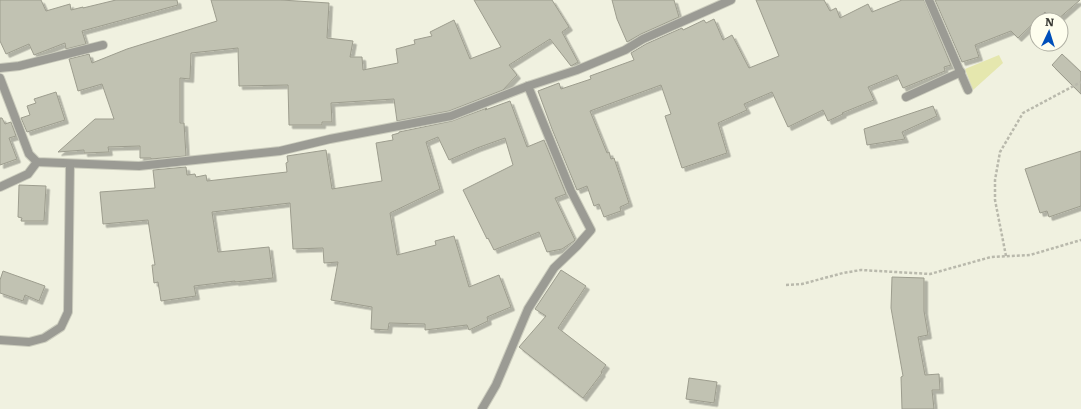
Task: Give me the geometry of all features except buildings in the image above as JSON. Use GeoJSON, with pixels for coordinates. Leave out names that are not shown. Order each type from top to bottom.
{"type":"FeatureCollection","features":[{"type":"Feature","properties":{"kind":"street"},"geometry":{"type":"LineString","coordinates":[[0,78],[29,154],[37,162],[138,166],[280,151],[330,139],[451,116],[528,86],[584,67],[625,50],[643,39],[731,0]]}},
{"type":"Feature","properties":{"kind":"street"},"geometry":{"type":"LineString","coordinates":[[929,0],[968,90]]}},
{"type":"Feature","properties":{"kind":"street"},"geometry":{"type":"LineString","coordinates":[[0,68],[19,66],[103,45]]}},
{"type":"Feature","properties":{"kind":"street"},"geometry":{"type":"LineString","coordinates":[[906,97],[961,72]]}},
{"type":"Feature","properties":{"kind":"street"},"geometry":{"type":"LineString","coordinates":[[482,409],[496,385],[528,309],[554,268],[591,230],[571,191],[528,86]]}},
{"type":"Feature","properties":{"kind":"street"},"geometry":{"type":"LineString","coordinates":[[0,187],[28,174],[37,162]]}},
{"type":"Feature","properties":{"kind":"street"},"geometry":{"type":"LineString","coordinates":[[0,340],[29,342],[44,338],[61,327],[68,312],[70,164]]}},
{"type":"Feature","properties":{"kind":"path"},"geometry":{"type":"LineString","coordinates":[[1006,256],[995,200],[995,180],[1000,152],[1023,112],[1081,82]]}},
{"type":"Feature","properties":{"kind":"path"},"geometry":{"type":"LineString","coordinates":[[786,285],[802,284],[843,273],[861,270],[930,274],[991,257],[1030,256],[1081,240]]}},
{"type":"Feature","properties":{"kind":"green space"},"geometry":{"type":"Polygon","coordinates":[[[999,55],[1003,63],[973,90],[965,69],[999,55]]]}}]}
